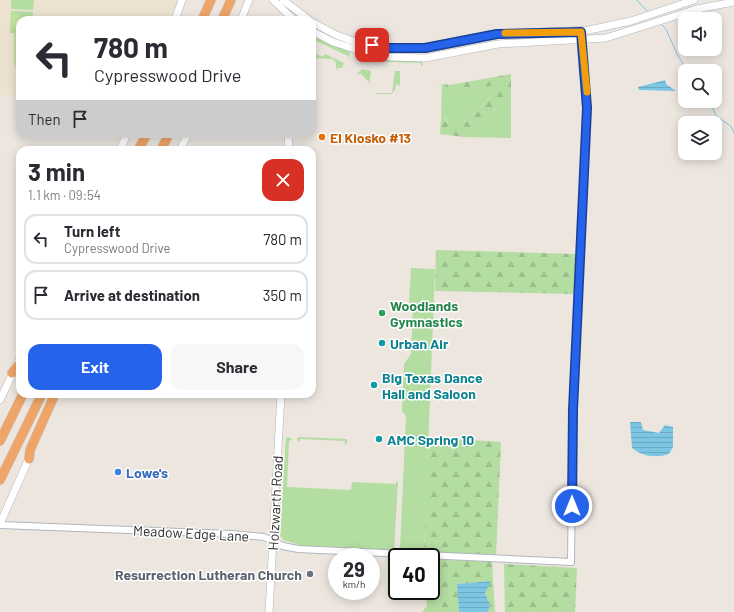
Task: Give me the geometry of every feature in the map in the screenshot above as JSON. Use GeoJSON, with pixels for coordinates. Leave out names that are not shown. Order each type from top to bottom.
{"type":"FeatureCollection","features":[{"type":"Feature","properties":{"kind":"highway"},"geometry":{"type":"LineString","coordinates":[[204,16],[211,0]]}},
{"type":"Feature","properties":{"kind":"highway"},"geometry":{"type":"LineString","coordinates":[[224,16],[231,0]]}},
{"type":"Feature","properties":{"kind":"highway"},"geometry":{"type":"LineString","coordinates":[[12,373],[16,368]]}},
{"type":"Feature","properties":{"kind":"highway"},"geometry":{"type":"LineString","coordinates":[[0,441],[21,398]]}},
{"type":"Feature","properties":{"kind":"highway"},"geometry":{"type":"LineString","coordinates":[[0,480],[40,398]]}},
{"type":"Feature","properties":{"kind":"highway"},"geometry":{"type":"LineString","coordinates":[[29,459],[30,450],[53,398]]}},
{"type":"Feature","properties":{"kind":"main road"},"geometry":{"type":"LineString","coordinates":[[176,16],[182,0]]}},
{"type":"Feature","properties":{"kind":"main road"},"geometry":{"type":"LineString","coordinates":[[243,16],[251,0]]}},
{"type":"Feature","properties":{"kind":"main road"},"geometry":{"type":"LineString","coordinates":[[273,0],[290,16]]}},
{"type":"Feature","properties":{"kind":"main road"},"geometry":{"type":"LineString","coordinates":[[284,0],[303,16]]}},
{"type":"Feature","properties":{"kind":"main road"},"geometry":{"type":"LineString","coordinates":[[294,16],[295,0]]}},
{"type":"Feature","properties":{"kind":"main road"},"geometry":{"type":"LineString","coordinates":[[316,24],[336,35],[359,43],[388,48],[425,48],[497,34],[581,32],[618,25],[694,0]]}},
{"type":"Feature","properties":{"kind":"main road"},"geometry":{"type":"LineString","coordinates":[[316,33],[333,42],[371,54],[390,57],[425,58],[498,44],[582,40],[620,35],[697,9],[734,2]]}},
{"type":"Feature","properties":{"kind":"main road"},"geometry":{"type":"LineString","coordinates":[[618,25],[620,35]]}},
{"type":"Feature","properties":{"kind":"main road"},"geometry":{"type":"LineString","coordinates":[[497,34],[498,44]]}},
{"type":"Feature","properties":{"kind":"main road"},"geometry":{"type":"LineString","coordinates":[[425,48],[425,58]]}},
{"type":"Feature","properties":{"kind":"main road"},"geometry":{"type":"LineString","coordinates":[[0,400],[16,366]]}},
{"type":"Feature","properties":{"kind":"main road"},"geometry":{"type":"LineString","coordinates":[[0,525],[58,398]]}},
{"type":"Feature","properties":{"kind":"main road","name":"Holzwarth Road"},"geometry":{"type":"LineString","coordinates":[[269,612],[281,398]]}},
{"type":"Feature","properties":{"kind":"street"},"geometry":{"type":"LineString","coordinates":[[581,32],[582,40]]}},
{"type":"Feature","properties":{"kind":"street","name":"Meadow Edge Lane"},"geometry":{"type":"LineString","coordinates":[[0,525],[232,534],[264,537],[273,542],[298,549],[571,562],[573,410],[587,108],[582,40]]}},
{"type":"Feature","properties":{"kind":"shaded area"},"geometry":{"type":"Polygon","coordinates":[[[0,0],[178,0],[172,16],[16,16],[16,96],[0,95],[0,0]]]}},
{"type":"Feature","properties":{"kind":"green space"},"geometry":{"type":"Polygon","coordinates":[[[11,0],[34,0],[33,10],[11,9],[11,0]]]}},
{"type":"Feature","properties":{"kind":"green space"},"geometry":{"type":"Polygon","coordinates":[[[11,11],[33,12],[33,16],[16,16],[16,33],[10,33],[11,11]]]}},
{"type":"Feature","properties":{"kind":"green space"},"geometry":{"type":"Polygon","coordinates":[[[12,14],[19,15],[16,16],[16,29],[11,29],[12,14]]]}},
{"type":"Feature","properties":{"kind":"green space"},"geometry":{"type":"Polygon","coordinates":[[[14,33],[16,33],[16,69],[14,63],[14,33]]]}},
{"type":"Feature","properties":{"kind":"green space"},"geometry":{"type":"Polygon","coordinates":[[[316,36],[348,50],[350,53],[348,60],[348,56],[316,41],[316,36]]]}},
{"type":"Feature","properties":{"kind":"green space"},"geometry":{"type":"Polygon","coordinates":[[[316,54],[323,57],[325,54],[344,63],[342,68],[338,68],[336,70],[336,63],[333,59],[316,58],[316,54]]]}},
{"type":"Feature","properties":{"kind":"green space"},"geometry":{"type":"Polygon","coordinates":[[[365,55],[422,61],[423,65],[421,66],[421,63],[363,61],[361,65],[362,57],[365,55]]]}},
{"type":"Feature","properties":{"kind":"green space"},"geometry":{"type":"Polygon","coordinates":[[[362,69],[371,71],[369,87],[369,82],[360,73],[359,75],[357,74],[362,69]]]}},
{"type":"Feature","properties":{"kind":"green space"},"geometry":{"type":"Polygon","coordinates":[[[395,71],[400,71],[400,86],[396,84],[395,90],[392,93],[395,71]]]}},
{"type":"Feature","properties":{"kind":"green space"},"geometry":{"type":"Polygon","coordinates":[[[511,74],[511,96],[464,137],[440,134],[441,120],[444,117],[450,126],[463,122],[475,113],[495,91],[495,85],[458,92],[444,91],[446,84],[450,85],[511,74]]]}},
{"type":"Feature","properties":{"kind":"green space"},"geometry":{"type":"Polygon","coordinates":[[[446,84],[445,91],[458,92],[495,84],[495,91],[469,118],[457,125],[450,126],[445,117],[441,120],[442,86],[439,85],[446,84]]]}},
{"type":"Feature","properties":{"kind":"green space"},"geometry":{"type":"Polygon","coordinates":[[[377,93],[392,93],[391,94],[376,94],[377,93]]]}},
{"type":"Feature","properties":{"kind":"green space"},"geometry":{"type":"Polygon","coordinates":[[[511,96],[511,138],[464,137],[511,96]]]}},
{"type":"Feature","properties":{"kind":"green space"},"geometry":{"type":"Polygon","coordinates":[[[436,250],[577,254],[576,294],[435,291],[436,250]]]}},
{"type":"Feature","properties":{"kind":"green space"},"geometry":{"type":"Polygon","coordinates":[[[411,268],[435,269],[424,548],[400,548],[406,416],[402,411],[404,364],[411,354],[413,310],[409,301],[411,268]]]}},
{"type":"Feature","properties":{"kind":"green space"},"geometry":{"type":"Polygon","coordinates":[[[286,437],[291,438],[292,440],[289,441],[287,487],[351,490],[352,482],[396,484],[396,481],[398,482],[394,548],[388,548],[388,550],[380,550],[380,548],[306,547],[283,540],[283,538],[280,537],[286,437]]]}},
{"type":"Feature","properties":{"kind":"green space"},"geometry":{"type":"Polygon","coordinates":[[[298,437],[347,439],[347,443],[345,445],[345,441],[300,439],[300,442],[297,440],[298,437]]]}},
{"type":"Feature","properties":{"kind":"green space"},"geometry":{"type":"Polygon","coordinates":[[[428,437],[501,442],[496,556],[440,554],[440,548],[424,548],[428,437]]]}},
{"type":"Feature","properties":{"kind":"green space"},"geometry":{"type":"Polygon","coordinates":[[[440,559],[492,562],[495,612],[488,612],[490,605],[485,593],[490,581],[457,584],[459,612],[422,612],[427,606],[426,600],[440,600],[440,559]]]}},
{"type":"Feature","properties":{"kind":"green space"},"geometry":{"type":"Polygon","coordinates":[[[504,564],[577,568],[575,612],[505,612],[504,564]]]}},
{"type":"Feature","properties":{"kind":"water"},"geometry":{"type":"Polygon","coordinates":[[[665,80],[666,84],[676,91],[639,90],[638,87],[665,80]]]}},
{"type":"Feature","properties":{"kind":"water"},"geometry":{"type":"Polygon","coordinates":[[[630,422],[641,422],[643,430],[659,433],[665,425],[673,427],[673,447],[669,454],[650,456],[632,448],[630,422]]]}},
{"type":"Feature","properties":{"kind":"water"},"geometry":{"type":"Polygon","coordinates":[[[491,581],[485,593],[490,605],[488,612],[459,612],[457,584],[491,581]]]}},
{"type":"Feature","properties":{"kind":"waterway"},"geometry":{"type":"LineString","coordinates":[[637,0],[648,12]]}},
{"type":"Feature","properties":{"kind":"waterway"},"geometry":{"type":"LineString","coordinates":[[661,24],[666,29],[678,56],[683,64]]}},
{"type":"Feature","properties":{"kind":"waterway"},"geometry":{"type":"LineString","coordinates":[[713,108],[716,116],[731,126],[734,133]]}},
{"type":"Feature","properties":{"kind":"slow traffic"},"geometry":{"type":"LineString","coordinates":[[505,33],[581,32],[583,68],[587,92]]}},
{"type":"Feature","properties":{"kind":"place","name":"El Kiosko #13"},"geometry":{"type":"Point","coordinates":[322,137]}},
{"type":"Feature","properties":{"kind":"place","name":"Woodlands Gymnastics"},"geometry":{"type":"Point","coordinates":[382,313]}},
{"type":"Feature","properties":{"kind":"place","name":"Urban Air"},"geometry":{"type":"Point","coordinates":[382,343]}},
{"type":"Feature","properties":{"kind":"place","name":"Big Texas Dance Hall and Saloon"},"geometry":{"type":"Point","coordinates":[374,385]}},
{"type":"Feature","properties":{"kind":"place","name":"AMC Spring 10"},"geometry":{"type":"Point","coordinates":[379,439]}},
{"type":"Feature","properties":{"kind":"place","name":"Lowe's"},"geometry":{"type":"Point","coordinates":[118,472]}},
{"type":"Feature","properties":{"kind":"place","name":"Resurrection Lutheran Church"},"geometry":{"type":"Point","coordinates":[310,574]}},
{"type":"Feature","properties":{"kind":"route"},"geometry":{"type":"LineString","coordinates":[[372,45],[388,48],[425,48],[497,34],[581,32],[587,108],[576,329],[572,506]]}}]}
